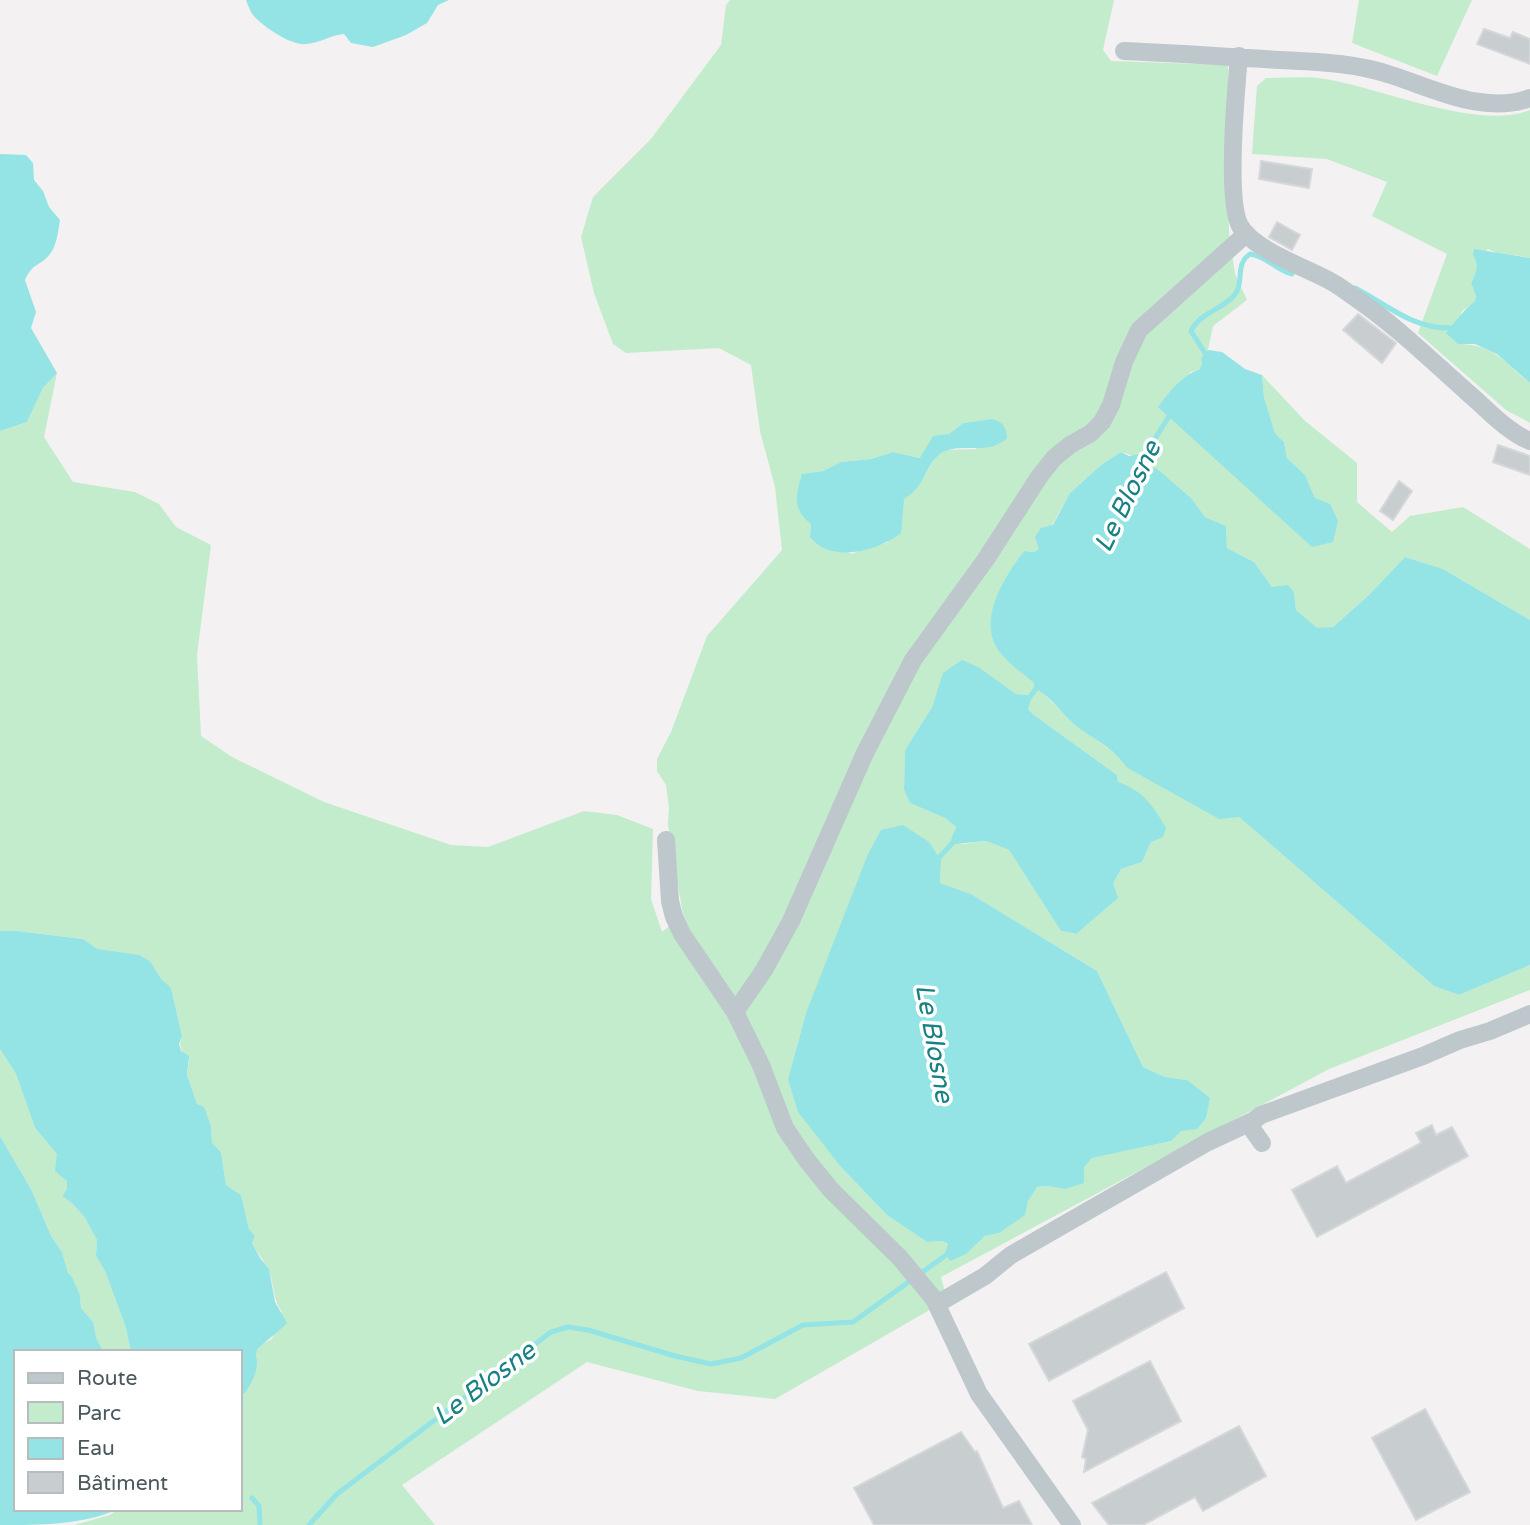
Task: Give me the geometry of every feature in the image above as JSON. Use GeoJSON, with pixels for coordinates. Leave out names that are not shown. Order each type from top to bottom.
{"type":"FeatureCollection","features":[{"type":"Feature","properties":{"kind":"street"},"geometry":{"type":"LineString","coordinates":[[1124,51],[1239,56],[1356,66],[1496,106],[1530,98]]}},
{"type":"Feature","properties":{"kind":"street"},"geometry":{"type":"LineString","coordinates":[[1239,56],[1234,119],[1234,202],[1239,224],[1260,245],[1332,282],[1359,300],[1403,334],[1487,410],[1522,438],[1530,441]]}},
{"type":"Feature","properties":{"kind":"street"},"geometry":{"type":"LineString","coordinates":[[735,1012],[764,970],[791,921],[865,753],[913,660],[1054,458],[1091,433],[1102,422],[1139,330],[1247,234]]}},
{"type":"Feature","properties":{"kind":"street"},"geometry":{"type":"LineString","coordinates":[[666,840],[670,901],[674,917],[682,934],[735,1012],[761,1065],[785,1128],[831,1190],[900,1258],[936,1302],[979,1394],[1072,1525]]}},
{"type":"Feature","properties":{"kind":"street"},"geometry":{"type":"LineString","coordinates":[[936,1302],[985,1276],[1011,1255],[1208,1142],[1261,1115],[1530,1014]]}},
{"type":"Feature","properties":{"kind":"street"},"geometry":{"type":"LineString","coordinates":[[1253,1121],[1252,1129],[1262,1143]]}},
{"type":"Feature","properties":{"kind":"green space"},"geometry":{"type":"Polygon","coordinates":[[[730,0],[1114,0],[1103,50],[1111,61],[1228,65],[1229,234],[1235,274],[1247,300],[1213,326],[1208,350],[1201,358],[1203,364],[1200,369],[1189,373],[1315,498],[1305,475],[1287,458],[1284,442],[1275,433],[1264,397],[1262,375],[1304,420],[1357,463],[1357,502],[1392,532],[1410,516],[1463,507],[1530,549],[1530,620],[1443,569],[1405,557],[1369,595],[1333,627],[1317,629],[1296,610],[1294,592],[1272,587],[1254,562],[1227,548],[1226,526],[1205,517],[1192,499],[1150,469],[1144,459],[1121,452],[1101,465],[1070,493],[1039,549],[1034,552],[1024,551],[1003,584],[1024,674],[1034,683],[1034,688],[1041,691],[1074,724],[1120,757],[1126,767],[1239,817],[1434,986],[1459,995],[1530,965],[1530,990],[1329,1069],[941,1277],[947,1300],[775,1399],[698,1391],[587,1362],[402,1485],[435,1525],[74,1525],[115,1511],[242,1511],[242,1396],[257,1364],[256,1352],[260,1345],[272,1339],[282,1312],[275,1298],[269,1269],[252,1243],[255,1236],[249,1229],[241,1195],[226,1185],[221,1152],[212,1143],[211,1126],[197,1104],[187,1075],[189,1061],[181,1046],[182,1036],[171,988],[161,980],[150,961],[96,949],[83,939],[0,931],[0,431],[27,422],[43,388],[57,373],[44,437],[73,482],[135,492],[159,504],[176,527],[211,545],[197,655],[201,736],[232,757],[324,802],[451,845],[488,847],[584,811],[617,815],[653,829],[651,899],[662,932],[683,915],[668,825],[666,785],[657,771],[657,759],[671,732],[707,636],[782,550],[775,487],[760,431],[751,365],[719,348],[626,353],[613,344],[594,293],[581,237],[593,197],[651,139],[721,45],[726,5],[730,0]],[[991,419],[963,423],[949,434],[933,437],[921,458],[893,452],[871,459],[841,462],[823,471],[802,474],[811,524],[810,537],[852,554],[867,547],[887,543],[903,499],[915,490],[938,454],[947,450],[976,449],[991,419]],[[980,668],[943,674],[932,707],[905,750],[904,790],[910,803],[945,818],[956,827],[951,839],[962,844],[986,841],[1009,850],[1061,931],[1075,934],[1086,925],[1121,869],[1142,862],[1151,842],[1118,782],[1117,775],[1034,715],[1028,709],[1028,695],[1016,694],[980,668]],[[941,861],[824,972],[806,1013],[788,1079],[841,1167],[887,1215],[927,1242],[942,1241],[966,1254],[985,1236],[999,1233],[1028,1201],[1036,1187],[1065,1189],[1091,1158],[1171,1141],[1187,1080],[1165,1077],[1143,1067],[1097,971],[971,894],[940,883],[941,861]]]}},
{"type":"Feature","properties":{"kind":"green space"},"geometry":{"type":"Polygon","coordinates":[[[1359,0],[1472,0],[1437,76],[1352,43],[1359,0]]]}},
{"type":"Feature","properties":{"kind":"green space"},"geometry":{"type":"Polygon","coordinates":[[[1266,78],[1325,79],[1457,112],[1509,115],[1530,110],[1530,258],[1488,249],[1477,261],[1477,271],[1471,283],[1476,296],[1475,302],[1462,311],[1460,318],[1450,327],[1458,344],[1491,351],[1530,383],[1530,423],[1506,410],[1418,333],[1447,254],[1372,216],[1387,182],[1327,159],[1252,154],[1257,86],[1266,78]]]}},
{"type":"Feature","properties":{"kind":"green space"},"geometry":{"type":"Polygon","coordinates":[[[0,1049],[16,1074],[35,1128],[57,1154],[67,1181],[67,1189],[62,1196],[85,1218],[97,1240],[96,1256],[105,1271],[126,1328],[131,1350],[103,1350],[97,1340],[93,1322],[81,1308],[80,1295],[68,1273],[62,1252],[51,1236],[32,1191],[0,1136],[0,1049]]]}},
{"type":"Feature","properties":{"kind":"water"},"geometry":{"type":"Polygon","coordinates":[[[246,0],[449,0],[438,5],[427,23],[406,35],[373,47],[351,43],[344,34],[311,43],[293,42],[270,30],[257,19],[246,0]]]}},
{"type":"Feature","properties":{"kind":"water"},"geometry":{"type":"Polygon","coordinates":[[[0,154],[26,155],[33,163],[34,180],[43,191],[49,207],[60,220],[52,250],[47,258],[31,270],[25,280],[36,312],[31,328],[57,373],[43,388],[27,422],[0,431],[0,154]]]}},
{"type":"Feature","properties":{"kind":"water"},"geometry":{"type":"Polygon","coordinates":[[[1474,249],[1530,258],[1530,383],[1497,354],[1475,344],[1458,344],[1446,333],[1475,301],[1471,283],[1476,269],[1474,249]]]}},
{"type":"Feature","properties":{"kind":"water"},"geometry":{"type":"Polygon","coordinates":[[[1208,350],[1222,352],[1245,369],[1262,375],[1264,397],[1275,433],[1284,442],[1287,458],[1305,475],[1315,498],[1330,504],[1338,521],[1333,542],[1312,547],[1158,407],[1182,380],[1200,369],[1201,358],[1208,350]]]}},
{"type":"Feature","properties":{"kind":"water"},"geometry":{"type":"Polygon","coordinates":[[[991,419],[1003,425],[1007,438],[984,448],[951,449],[939,455],[917,488],[904,499],[901,533],[880,545],[855,552],[830,550],[810,537],[811,524],[801,513],[797,502],[802,474],[823,471],[841,462],[871,459],[893,452],[920,458],[933,436],[949,434],[963,423],[991,419]]]}},
{"type":"Feature","properties":{"kind":"water"},"geometry":{"type":"Polygon","coordinates":[[[1121,452],[1129,456],[1140,454],[1145,465],[1150,469],[1156,468],[1192,499],[1205,517],[1226,526],[1227,548],[1254,562],[1272,587],[1288,585],[1294,592],[1296,610],[1317,628],[1333,627],[1369,595],[1405,557],[1443,569],[1530,620],[1530,965],[1459,995],[1434,986],[1239,817],[1219,819],[1126,767],[1116,754],[1075,725],[1051,700],[1034,688],[1034,683],[1000,653],[992,636],[992,610],[1010,572],[1024,551],[1034,552],[1039,549],[1035,537],[1041,528],[1053,525],[1070,493],[1101,465],[1121,452]]]}},
{"type":"Feature","properties":{"kind":"water"},"geometry":{"type":"Polygon","coordinates":[[[962,660],[980,668],[1016,694],[1028,695],[1031,699],[1028,709],[1034,715],[1117,775],[1118,782],[1141,794],[1166,828],[1163,837],[1151,842],[1142,862],[1121,869],[1113,883],[1118,898],[1076,934],[1061,931],[1009,850],[986,841],[954,844],[951,839],[956,827],[945,818],[910,803],[904,790],[905,750],[932,707],[943,673],[962,660]]]}},
{"type":"Feature","properties":{"kind":"water"},"geometry":{"type":"Polygon","coordinates":[[[903,825],[929,842],[941,861],[940,883],[971,894],[1097,971],[1143,1067],[1165,1077],[1187,1080],[1210,1098],[1206,1118],[1197,1129],[1181,1131],[1171,1141],[1092,1158],[1084,1167],[1084,1183],[1065,1189],[1037,1187],[1028,1201],[1025,1215],[999,1233],[985,1236],[966,1254],[950,1261],[945,1253],[948,1244],[942,1241],[927,1242],[887,1215],[841,1167],[798,1112],[788,1079],[806,1013],[868,854],[881,830],[903,825]]]}},
{"type":"Feature","properties":{"kind":"water"},"geometry":{"type":"Polygon","coordinates":[[[0,931],[83,939],[97,949],[139,955],[150,961],[161,979],[171,988],[182,1036],[179,1044],[181,1051],[189,1056],[187,1075],[197,1104],[204,1107],[211,1126],[212,1143],[221,1152],[226,1185],[241,1195],[249,1229],[255,1236],[252,1243],[269,1269],[275,1302],[287,1323],[257,1350],[254,1377],[242,1396],[242,1350],[131,1350],[126,1328],[105,1271],[96,1256],[97,1240],[85,1218],[62,1196],[67,1189],[67,1181],[55,1171],[57,1154],[35,1128],[16,1074],[0,1049],[0,931]]]}},
{"type":"Feature","properties":{"kind":"water"},"geometry":{"type":"Polygon","coordinates":[[[0,1136],[32,1191],[51,1236],[62,1252],[68,1273],[80,1295],[81,1308],[93,1322],[97,1340],[103,1350],[14,1350],[14,1511],[113,1511],[76,1521],[0,1525],[0,1136]]]}},
{"type":"Feature","properties":{"kind":"building"},"geometry":{"type":"Polygon","coordinates":[[[1484,29],[1510,38],[1513,32],[1530,39],[1530,64],[1477,44],[1484,29]]]}},
{"type":"Feature","properties":{"kind":"building"},"geometry":{"type":"Polygon","coordinates":[[[1261,161],[1312,169],[1309,188],[1259,179],[1261,161]]]}},
{"type":"Feature","properties":{"kind":"building"},"geometry":{"type":"Polygon","coordinates":[[[1277,222],[1300,235],[1292,250],[1269,237],[1277,222]]]}},
{"type":"Feature","properties":{"kind":"building"},"geometry":{"type":"Polygon","coordinates":[[[1358,314],[1396,343],[1382,363],[1343,330],[1358,314]]]}},
{"type":"Feature","properties":{"kind":"building"},"geometry":{"type":"Polygon","coordinates":[[[1498,445],[1530,456],[1530,475],[1493,462],[1498,445]]]}},
{"type":"Feature","properties":{"kind":"building"},"geometry":{"type":"Polygon","coordinates":[[[1399,481],[1412,491],[1393,520],[1380,511],[1399,481]]]}},
{"type":"Feature","properties":{"kind":"building"},"geometry":{"type":"Polygon","coordinates":[[[1432,1125],[1436,1135],[1452,1127],[1468,1156],[1317,1237],[1292,1190],[1337,1166],[1346,1183],[1421,1143],[1416,1133],[1432,1125]]]}},
{"type":"Feature","properties":{"kind":"building"},"geometry":{"type":"Polygon","coordinates":[[[1166,1272],[1184,1308],[1049,1381],[1029,1344],[1166,1272]]]}},
{"type":"Feature","properties":{"kind":"building"},"geometry":{"type":"Polygon","coordinates":[[[1150,1361],[1181,1421],[1084,1472],[1086,1459],[1082,1457],[1088,1430],[1073,1401],[1150,1361]]]}},
{"type":"Feature","properties":{"kind":"building"},"geometry":{"type":"Polygon","coordinates":[[[1425,1409],[1470,1492],[1416,1520],[1372,1438],[1425,1409]]]}},
{"type":"Feature","properties":{"kind":"building"},"geometry":{"type":"Polygon","coordinates":[[[1239,1426],[1266,1476],[1203,1511],[1195,1497],[1143,1525],[1109,1525],[1092,1503],[1239,1426]]]}},
{"type":"Feature","properties":{"kind":"building"},"geometry":{"type":"Polygon","coordinates":[[[961,1432],[975,1452],[977,1451],[1003,1508],[1019,1501],[1032,1525],[874,1525],[854,1488],[961,1432]]]}},
{"type":"Feature","properties":{"kind":"waterway","name":"Le Blosne"},"geometry":{"type":"LineString","coordinates":[[1208,358],[1191,331],[1195,324],[1236,293],[1245,258],[1250,254],[1256,255],[1292,274]]}},
{"type":"Feature","properties":{"kind":"waterway","name":"Le Blosne"},"geometry":{"type":"LineString","coordinates":[[1355,288],[1413,321],[1439,328],[1454,328]]}},
{"type":"Feature","properties":{"kind":"waterway","name":"Le Blosne"},"geometry":{"type":"LineString","coordinates":[[1141,461],[1171,413]]}},
{"type":"Feature","properties":{"kind":"waterway","name":"Le Blosne"},"geometry":{"type":"LineString","coordinates":[[1027,701],[1040,683]]}},
{"type":"Feature","properties":{"kind":"waterway","name":"Le Blosne"},"geometry":{"type":"LineString","coordinates":[[936,861],[958,837]]}},
{"type":"Feature","properties":{"kind":"waterway","name":"Le Blosne"},"geometry":{"type":"LineString","coordinates":[[309,1525],[337,1494],[551,1332],[568,1327],[588,1330],[711,1364],[741,1358],[803,1325],[853,1322],[949,1253]]}},
{"type":"Feature","properties":{"kind":"waterway","name":"Le Blosne"},"geometry":{"type":"LineString","coordinates":[[252,1498],[259,1506],[260,1525]]}}]}
